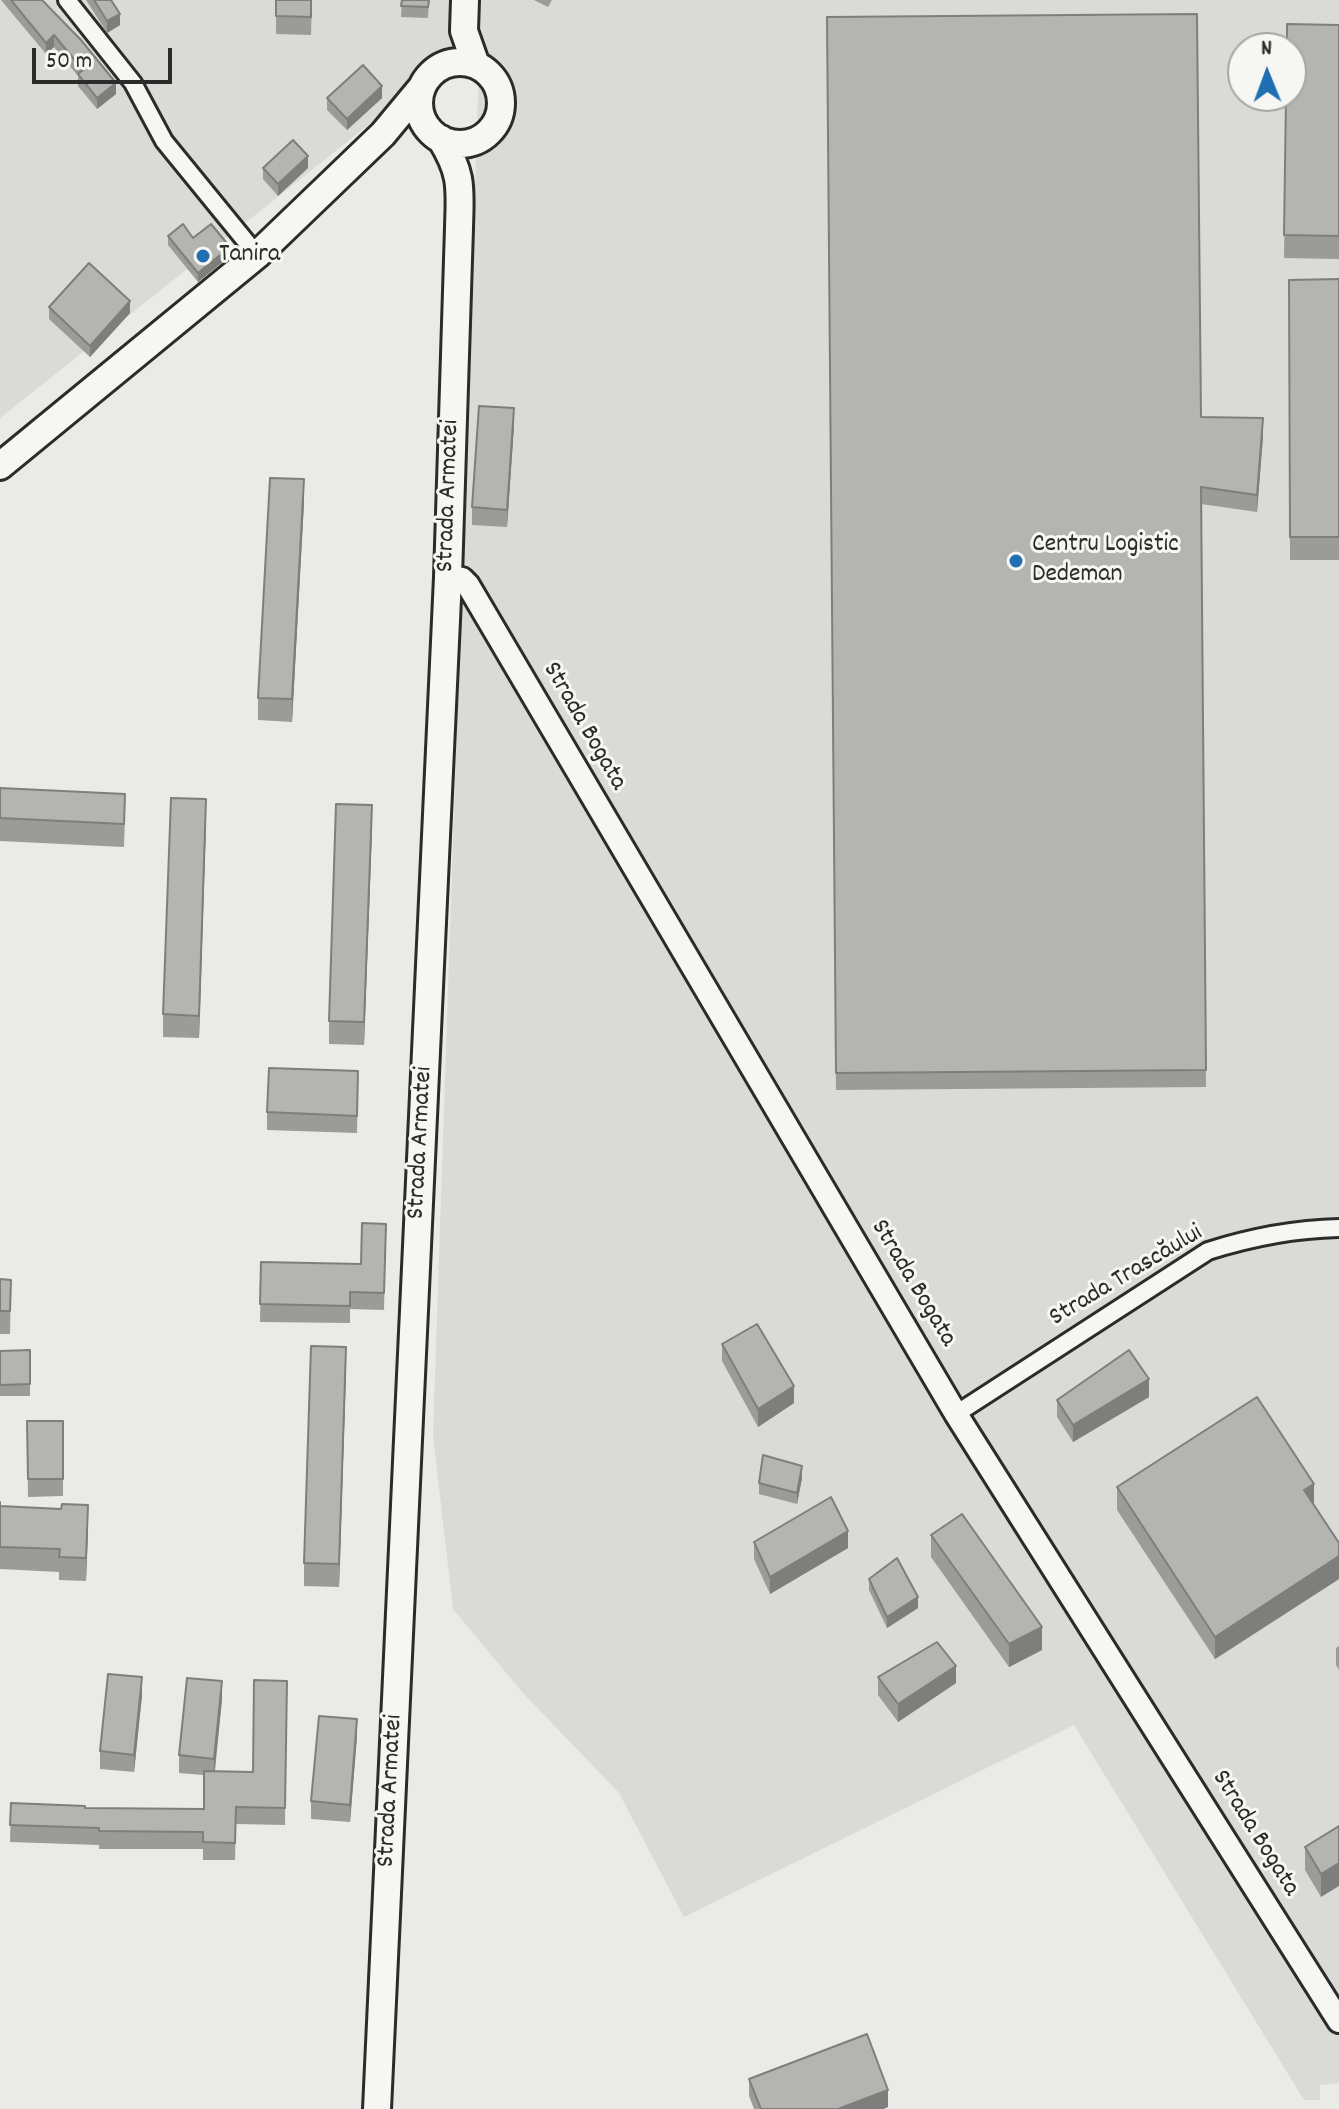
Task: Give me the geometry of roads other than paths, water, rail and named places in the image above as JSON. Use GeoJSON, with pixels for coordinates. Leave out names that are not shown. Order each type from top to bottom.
{"type":"FeatureCollection","features":[{"type":"Feature","properties":{"kind":"main road"},"geometry":{"type":"LineString","coordinates":[[465,0],[464,31],[476,65]]}},
{"type":"Feature","properties":{"kind":"main road"},"geometry":{"type":"LineString","coordinates":[[445,65],[464,31]]}},
{"type":"Feature","properties":{"kind":"main road"},"geometry":{"type":"LineString","coordinates":[[0,466],[257,255],[390,127],[429,75],[445,65],[467,62],[491,75],[498,86],[502,99],[501,112],[496,125],[481,139],[462,145],[433,133],[390,127]]}},
{"type":"Feature","properties":{"kind":"main road"},"geometry":{"type":"LineString","coordinates":[[422,87],[420,114],[433,133]]}},
{"type":"Feature","properties":{"kind":"main road","name":"Strada Armatei"},"geometry":{"type":"LineString","coordinates":[[377,2109],[448,577],[460,177],[453,159],[433,133]]}},
{"type":"Feature","properties":{"kind":"main road","name":"Strada Armatei"},"geometry":{"type":"LineString","coordinates":[[460,177],[481,139]]}},
{"type":"Feature","properties":{"kind":"main road","name":"Strada Bogata"},"geometry":{"type":"LineString","coordinates":[[448,577],[462,579],[468,585],[956,1414],[1339,2021]]}},
{"type":"Feature","properties":{"kind":"street"},"geometry":{"type":"LineString","coordinates":[[67,0],[133,83],[164,141],[257,255]]}},
{"type":"Feature","properties":{"kind":"street","name":"Strada Trascăului"},"geometry":{"type":"LineString","coordinates":[[956,1414],[1208,1251],[1260,1236],[1302,1229],[1339,1228]]}},
{"type":"Feature","properties":{"kind":"place","name":"Tanira"},"geometry":{"type":"Point","coordinates":[203,256]}},
{"type":"Feature","properties":{"kind":"place","name":"Centru Logistic Dedeman"},"geometry":{"type":"Point","coordinates":[1016,561]}}]}
